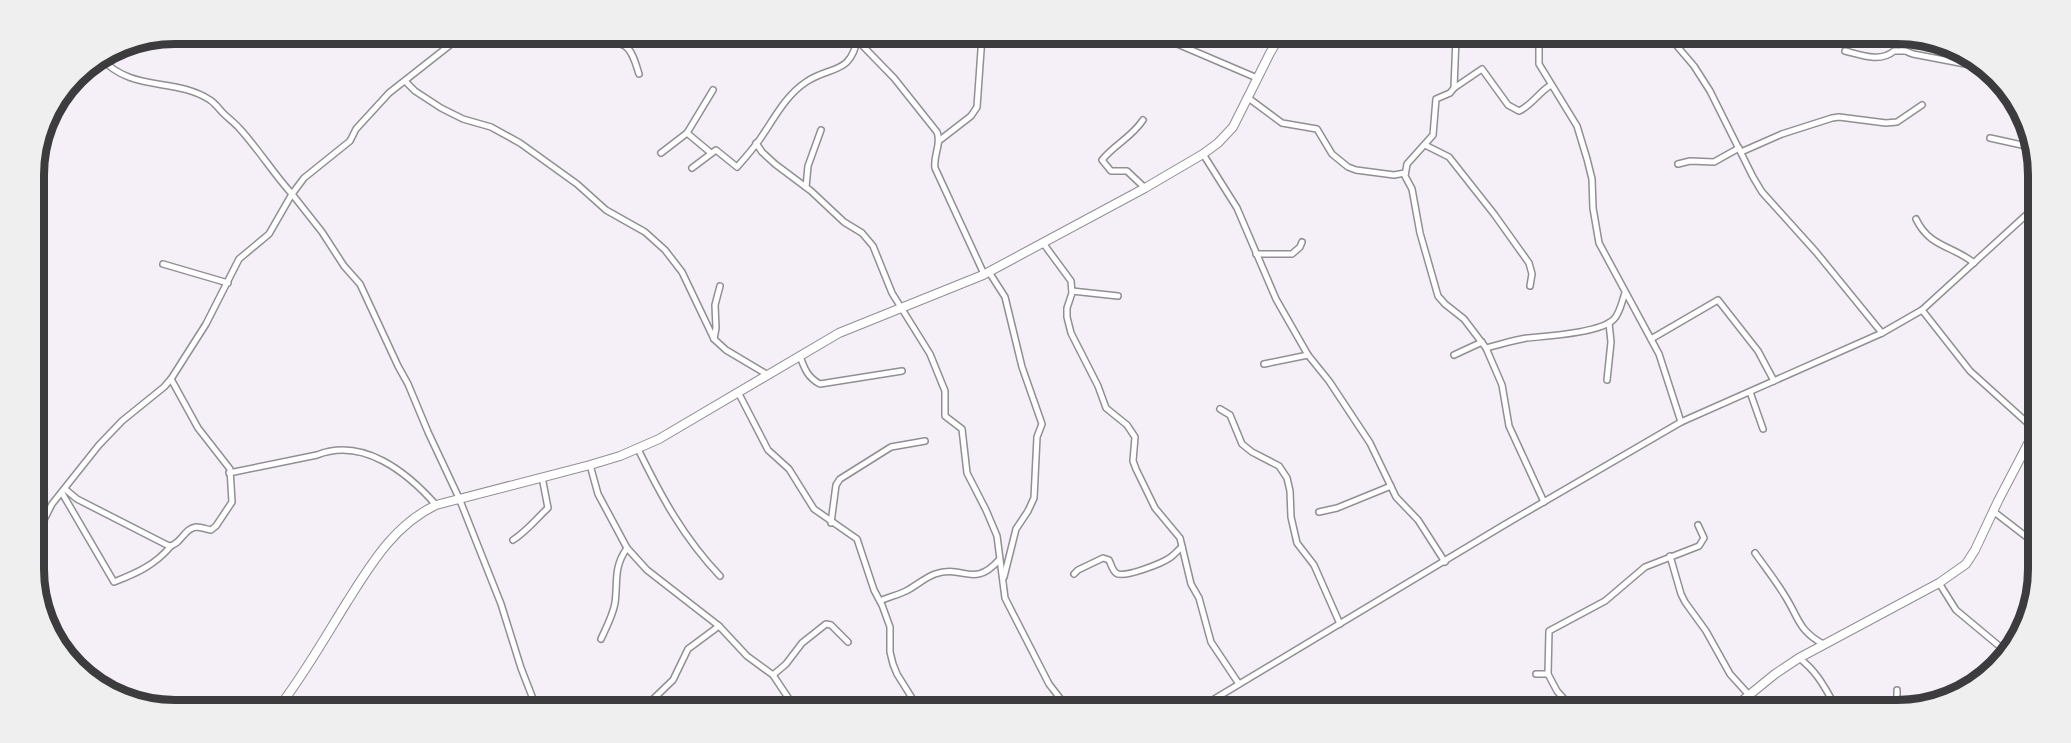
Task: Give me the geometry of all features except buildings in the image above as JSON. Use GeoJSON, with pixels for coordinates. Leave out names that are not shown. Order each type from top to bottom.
{"type":"FeatureCollection","features":[{"type":"Feature","properties":{"kind":"main road"},"geometry":{"type":"LineString","coordinates":[[284,700],[361,580],[388,543],[412,519],[436,505],[590,465],[638,449],[668,434],[839,333],[987,273],[1145,188],[1203,154],[1218,143],[1233,127],[1276,44]]}},
{"type":"Feature","properties":{"kind":"main road"},"geometry":{"type":"LineString","coordinates":[[1744,699],[1799,658],[1939,583],[1966,564],[2028,444]]}},
{"type":"Feature","properties":{"kind":"street"},"geometry":{"type":"LineString","coordinates":[[44,520],[52,504],[99,445],[122,421],[171,379],[206,324],[239,259],[268,234],[304,178],[350,141],[361,122],[389,93],[451,44]]}},
{"type":"Feature","properties":{"kind":"street"},"geometry":{"type":"LineString","coordinates":[[620,44],[630,51],[639,74]]}},
{"type":"Feature","properties":{"kind":"street"},"geometry":{"type":"LineString","coordinates":[[692,168],[716,150],[737,167],[785,103],[806,81],[835,70],[851,56],[856,44]]}},
{"type":"Feature","properties":{"kind":"street"},"geometry":{"type":"LineString","coordinates":[[863,44],[894,78],[937,132],[940,140]]}},
{"type":"Feature","properties":{"kind":"street"},"geometry":{"type":"LineString","coordinates":[[981,44],[977,107],[971,116],[940,140],[935,157],[935,168],[987,273],[1005,297],[1022,367],[1042,424],[1037,437],[1034,498],[1016,529],[1003,579]]}},
{"type":"Feature","properties":{"kind":"street"},"geometry":{"type":"LineString","coordinates":[[1177,44],[1257,78]]}},
{"type":"Feature","properties":{"kind":"street"},"geometry":{"type":"LineString","coordinates":[[1454,88],[1456,44]]}},
{"type":"Feature","properties":{"kind":"street"},"geometry":{"type":"LineString","coordinates":[[1539,44],[1539,64],[1577,126],[1592,179],[1593,208],[1599,243],[1659,354],[1681,422]]}},
{"type":"Feature","properties":{"kind":"street"},"geometry":{"type":"LineString","coordinates":[[1675,44],[1694,66],[1710,91],[1762,192],[1816,252],[1882,333]]}},
{"type":"Feature","properties":{"kind":"street"},"geometry":{"type":"LineString","coordinates":[[1901,44],[1905,51]]}},
{"type":"Feature","properties":{"kind":"street"},"geometry":{"type":"LineString","coordinates":[[1845,51],[1879,58],[1888,56],[1894,51],[1905,51],[1928,58],[1967,65]]}},
{"type":"Feature","properties":{"kind":"street"},"geometry":{"type":"LineString","coordinates":[[106,63],[122,74],[155,85],[192,92],[211,100],[239,126],[275,176],[322,232],[344,266],[360,284],[459,498],[501,604],[533,700]]}},
{"type":"Feature","properties":{"kind":"street"},"geometry":{"type":"LineString","coordinates":[[1544,502],[1509,426],[1502,385],[1486,348],[1464,319],[1438,296],[1420,233],[1412,189],[1405,173],[1407,164],[1432,135],[1436,99],[1450,93],[1482,69],[1508,105],[1519,111],[1551,84]]}},
{"type":"Feature","properties":{"kind":"street"},"geometry":{"type":"LineString","coordinates":[[405,81],[415,91],[441,108],[463,119],[491,127],[520,143],[577,184],[606,210],[645,232],[665,250],[682,272],[714,339],[726,350],[768,375]]}},
{"type":"Feature","properties":{"kind":"street"},"geometry":{"type":"LineString","coordinates":[[661,153],[687,133],[713,90]]}},
{"type":"Feature","properties":{"kind":"street"},"geometry":{"type":"LineString","coordinates":[[1247,97],[1282,123],[1317,129],[1332,154],[1348,167],[1365,172],[1394,175],[1405,173]]}},
{"type":"Feature","properties":{"kind":"street"},"geometry":{"type":"LineString","coordinates":[[1678,164],[1690,161],[1714,162],[1782,134],[1832,118],[1897,122],[1922,105]]}},
{"type":"Feature","properties":{"kind":"street"},"geometry":{"type":"LineString","coordinates":[[1143,120],[1133,134],[1120,142],[1102,160],[1110,170],[1127,171],[1145,188]]}},
{"type":"Feature","properties":{"kind":"street"},"geometry":{"type":"LineString","coordinates":[[806,188],[808,166],[821,130]]}},
{"type":"Feature","properties":{"kind":"street"},"geometry":{"type":"LineString","coordinates":[[687,133],[711,153]]}},
{"type":"Feature","properties":{"kind":"street"},"geometry":{"type":"LineString","coordinates":[[1990,138],[2024,144]]}},
{"type":"Feature","properties":{"kind":"street"},"geometry":{"type":"LineString","coordinates":[[756,143],[775,164],[844,222],[862,233],[876,251],[892,293],[930,354],[945,391],[945,416],[962,429],[964,464],[997,536],[1005,598],[1049,684],[1061,699]]}},
{"type":"Feature","properties":{"kind":"street"},"geometry":{"type":"LineString","coordinates":[[1425,145],[1449,157],[1498,220],[1529,263],[1532,274],[1530,286]]}},
{"type":"Feature","properties":{"kind":"street"},"geometry":{"type":"LineString","coordinates":[[1203,154],[1237,208],[1276,299],[1308,355],[1329,381],[1370,443],[1396,496],[1418,520],[1445,562]]}},
{"type":"Feature","properties":{"kind":"street"},"geometry":{"type":"LineString","coordinates":[[1214,699],[1681,422],[1882,333],[1922,309],[2028,213]]}},
{"type":"Feature","properties":{"kind":"street"},"geometry":{"type":"LineString","coordinates":[[1916,219],[1933,241],[1974,263]]}},
{"type":"Feature","properties":{"kind":"street"},"geometry":{"type":"LineString","coordinates":[[1256,254],[1292,254],[1302,242]]}},
{"type":"Feature","properties":{"kind":"street"},"geometry":{"type":"LineString","coordinates":[[1043,243],[1071,281],[1072,291],[1066,316],[1071,333],[1098,386],[1106,408],[1132,431],[1136,469],[1155,508],[1175,530],[1182,547],[1191,584],[1199,598],[1211,642],[1239,684]]}},
{"type":"Feature","properties":{"kind":"street"},"geometry":{"type":"LineString","coordinates":[[163,264],[228,283]]}},
{"type":"Feature","properties":{"kind":"street"},"geometry":{"type":"LineString","coordinates":[[714,339],[715,305],[720,286]]}},
{"type":"Feature","properties":{"kind":"street"},"geometry":{"type":"LineString","coordinates":[[1072,291],[1118,296]]}},
{"type":"Feature","properties":{"kind":"street"},"geometry":{"type":"LineString","coordinates":[[1486,348],[1527,338],[1585,331],[1609,323],[1618,313],[1624,293]]}},
{"type":"Feature","properties":{"kind":"street"},"geometry":{"type":"LineString","coordinates":[[1651,339],[1718,300],[1758,351],[1774,381]]}},
{"type":"Feature","properties":{"kind":"street"},"geometry":{"type":"LineString","coordinates":[[1922,309],[1970,371],[2028,423]]}},
{"type":"Feature","properties":{"kind":"street"},"geometry":{"type":"LineString","coordinates":[[1606,380],[1611,342],[1609,323]]}},
{"type":"Feature","properties":{"kind":"street"},"geometry":{"type":"LineString","coordinates":[[1454,355],[1482,342]]}},
{"type":"Feature","properties":{"kind":"street"},"geometry":{"type":"LineString","coordinates":[[1264,364],[1308,355]]}},
{"type":"Feature","properties":{"kind":"street"},"geometry":{"type":"LineString","coordinates":[[800,356],[810,378],[820,384],[902,371]]}},
{"type":"Feature","properties":{"kind":"street"},"geometry":{"type":"LineString","coordinates":[[64,491],[114,582],[158,560],[194,527],[211,530],[216,526],[232,502],[228,465],[198,428],[171,379]]}},
{"type":"Feature","properties":{"kind":"street"},"geometry":{"type":"LineString","coordinates":[[738,392],[768,450],[789,470],[814,510],[857,539],[874,590],[890,627],[890,652],[893,664],[913,700]]}},
{"type":"Feature","properties":{"kind":"street"},"geometry":{"type":"LineString","coordinates":[[1750,392],[1763,429]]}},
{"type":"Feature","properties":{"kind":"street"},"geometry":{"type":"LineString","coordinates":[[1220,410],[1230,415],[1242,444],[1279,466],[1287,478],[1291,517],[1297,543],[1314,565],[1340,624]]}},
{"type":"Feature","properties":{"kind":"street"},"geometry":{"type":"LineString","coordinates":[[831,523],[836,485],[840,479],[891,447],[925,441]]}},
{"type":"Feature","properties":{"kind":"street"},"geometry":{"type":"LineString","coordinates":[[638,449],[678,524],[720,576]]}},
{"type":"Feature","properties":{"kind":"street"},"geometry":{"type":"LineString","coordinates":[[229,473],[317,455],[329,450],[352,450],[399,470],[436,505]]}},
{"type":"Feature","properties":{"kind":"street"},"geometry":{"type":"LineString","coordinates":[[590,465],[598,494],[627,548],[647,570],[719,626],[747,656],[773,675],[789,700]]}},
{"type":"Feature","properties":{"kind":"street"},"geometry":{"type":"LineString","coordinates":[[513,540],[527,530],[548,508],[542,477]]}},
{"type":"Feature","properties":{"kind":"street"},"geometry":{"type":"LineString","coordinates":[[1319,512],[1337,508],[1391,486]]}},
{"type":"Feature","properties":{"kind":"street"},"geometry":{"type":"LineString","coordinates":[[64,491],[171,546]]}},
{"type":"Feature","properties":{"kind":"street"},"geometry":{"type":"LineString","coordinates":[[1993,511],[2028,538]]}},
{"type":"Feature","properties":{"kind":"street"},"geometry":{"type":"LineString","coordinates":[[1564,699],[1548,674],[1549,631],[1605,601],[1645,567],[1670,556],[1686,553],[1702,543],[1704,538],[1698,525]]}},
{"type":"Feature","properties":{"kind":"street"},"geometry":{"type":"LineString","coordinates":[[1074,574],[1103,558],[1109,560],[1117,574],[1125,574],[1159,564],[1182,547]]}},
{"type":"Feature","properties":{"kind":"street"},"geometry":{"type":"LineString","coordinates":[[601,639],[615,606],[616,573],[619,561],[627,548]]}},
{"type":"Feature","properties":{"kind":"street"},"geometry":{"type":"LineString","coordinates":[[1755,553],[1786,598],[1800,626],[1806,633],[1823,644]]}},
{"type":"Feature","properties":{"kind":"street"},"geometry":{"type":"LineString","coordinates":[[1670,556],[1681,594],[1703,625],[1730,674],[1749,695]]}},
{"type":"Feature","properties":{"kind":"street"},"geometry":{"type":"LineString","coordinates":[[880,601],[905,592],[936,573],[949,571],[967,575],[984,573],[999,560]]}},
{"type":"Feature","properties":{"kind":"street"},"geometry":{"type":"LineString","coordinates":[[1939,583],[1956,610],[2001,647]]}},
{"type":"Feature","properties":{"kind":"street"},"geometry":{"type":"LineString","coordinates":[[773,675],[786,664],[802,643],[826,624],[831,625],[848,642]]}},
{"type":"Feature","properties":{"kind":"street"},"geometry":{"type":"LineString","coordinates":[[652,700],[673,680],[688,649],[719,626]]}},
{"type":"Feature","properties":{"kind":"street"},"geometry":{"type":"LineString","coordinates":[[1799,658],[1821,679],[1831,699]]}},
{"type":"Feature","properties":{"kind":"street"},"geometry":{"type":"LineString","coordinates":[[1536,674],[1548,674]]}},
{"type":"Feature","properties":{"kind":"street"},"geometry":{"type":"LineString","coordinates":[[1897,690],[1897,699]]}}]}
